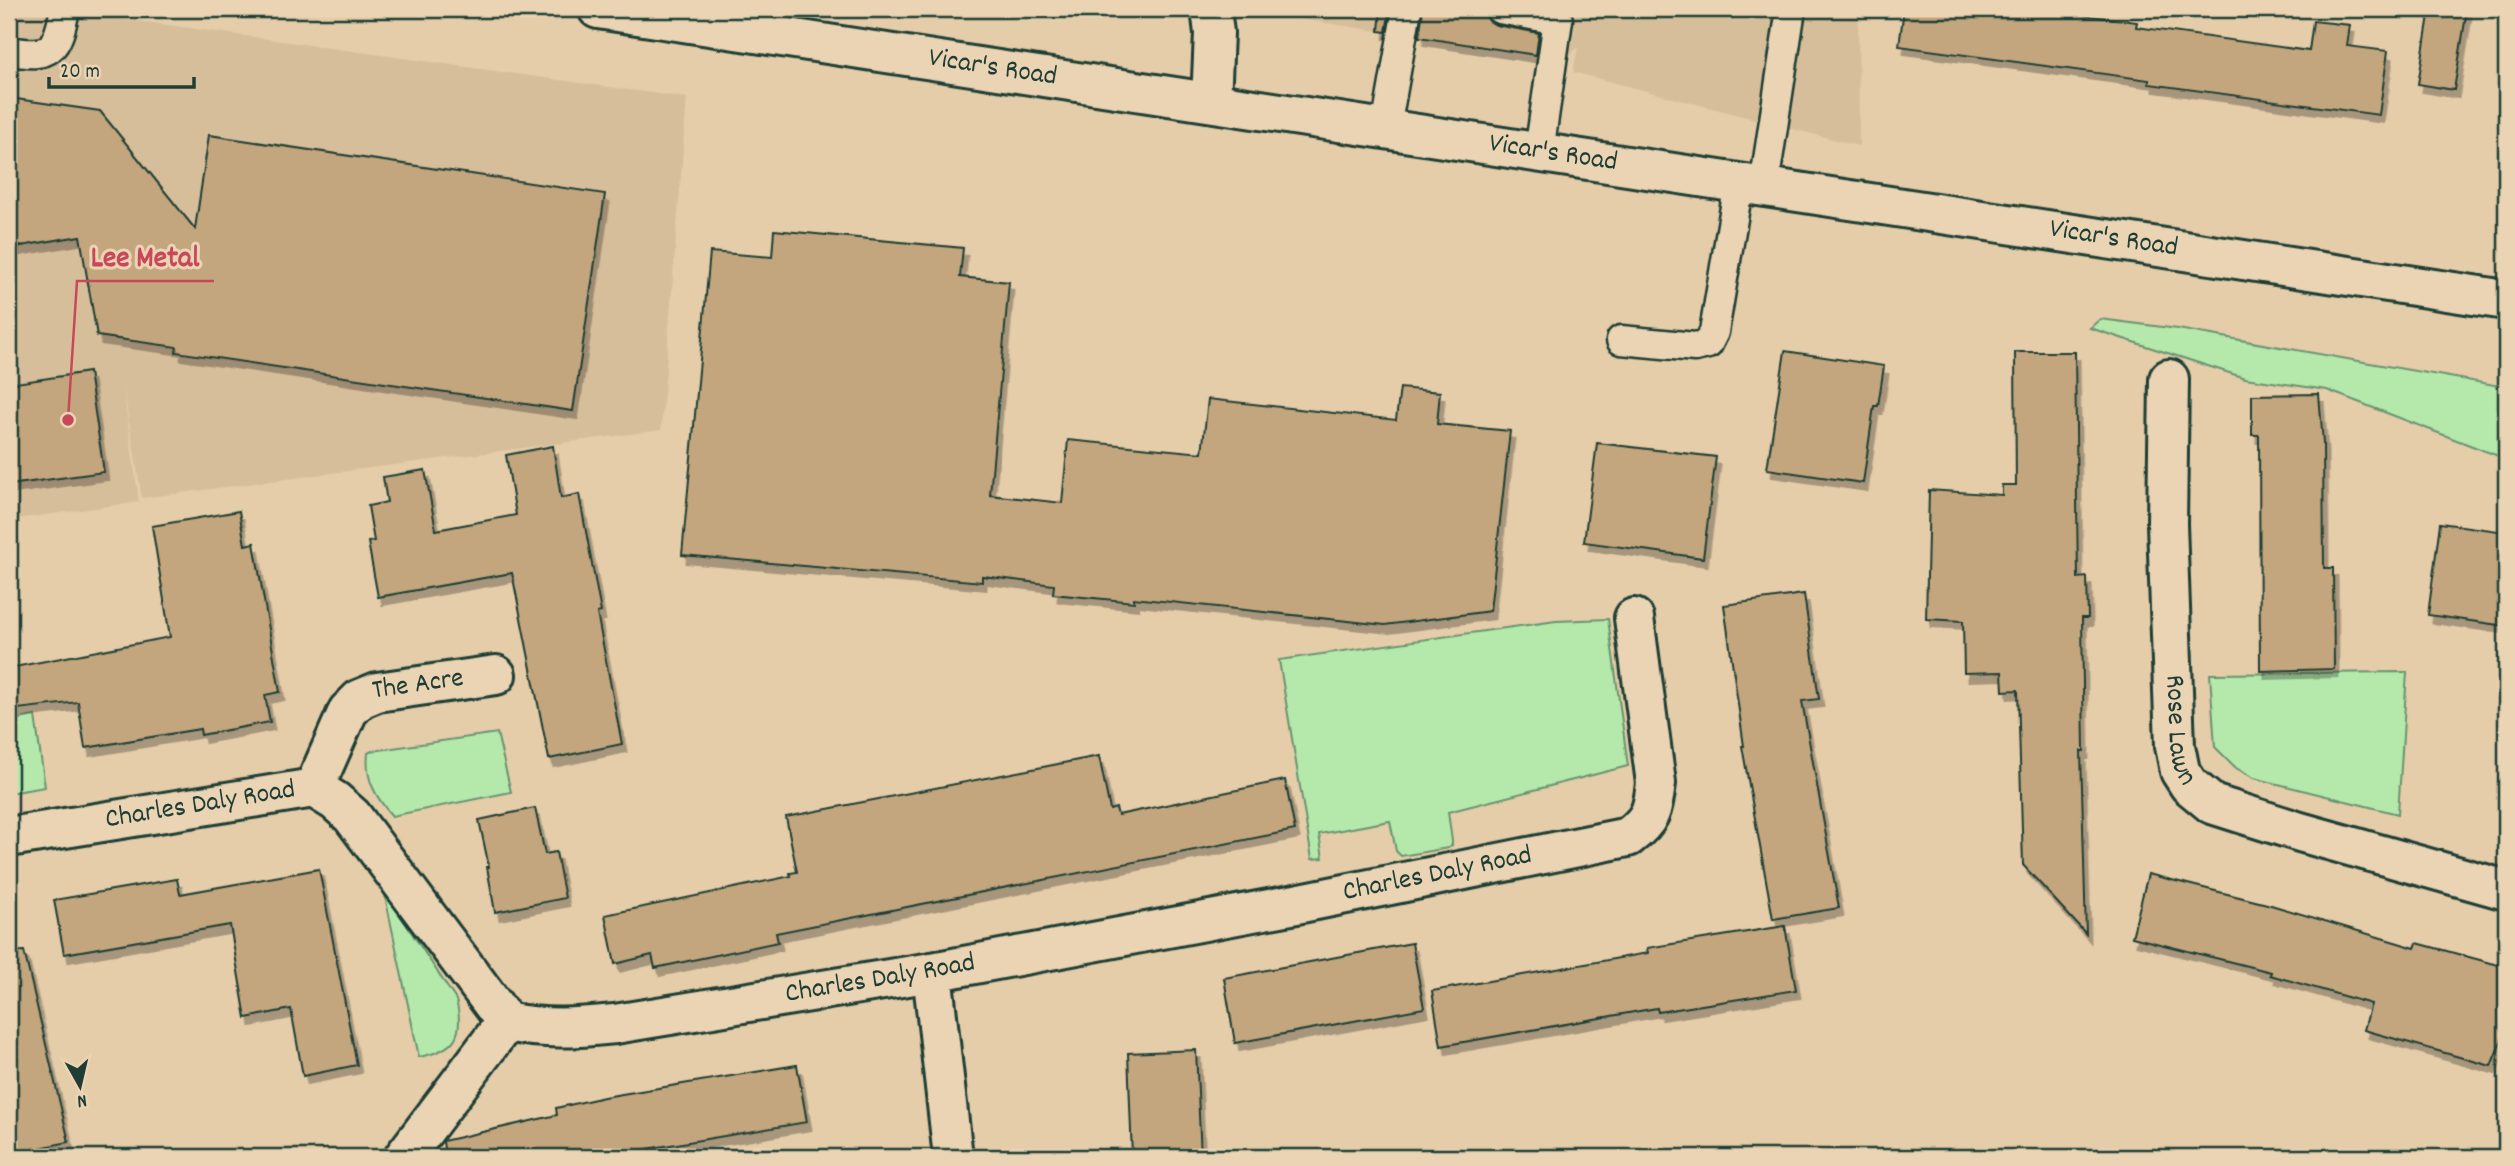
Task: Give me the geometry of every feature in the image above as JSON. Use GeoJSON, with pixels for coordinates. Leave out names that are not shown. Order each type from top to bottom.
{"type":"FeatureCollection","features":[{"type":"Feature","properties":{"kind":"street","name":"Vicar's Road"},"geometry":{"type":"LineString","coordinates":[[598,9],[2506,300]]}},
{"type":"Feature","properties":{"kind":"street"},"geometry":{"type":"LineString","coordinates":[[1211,9],[1214,33],[1211,102]]}},
{"type":"Feature","properties":{"kind":"street","name":"Rose Lawn"},"geometry":{"type":"LineString","coordinates":[[2169,379],[2167,524],[2175,734],[2179,768],[2184,778],[2212,804],[2300,832],[2506,890]]}},
{"type":"Feature","properties":{"kind":"street","name":"Charles Daly Road"},"geometry":{"type":"LineString","coordinates":[[9,837],[314,788],[352,816],[506,1022],[556,1029],[615,1024],[932,972],[1307,901],[1628,836],[1645,824],[1654,806],[1656,783],[1634,618]]}},
{"type":"Feature","properties":{"kind":"street","name":"The Acre"},"geometry":{"type":"LineString","coordinates":[[314,788],[348,711],[360,699],[377,692],[496,675]]}},
{"type":"Feature","properties":{"kind":"street"},"geometry":{"type":"LineString","coordinates":[[932,972],[953,1157]]}},
{"type":"Feature","properties":{"kind":"street"},"geometry":{"type":"LineString","coordinates":[[404,1157],[506,1022]]}},
{"type":"Feature","properties":{"kind":"lane"},"geometry":{"type":"LineString","coordinates":[[9,51],[33,55],[45,52],[60,36],[65,9]]}},
{"type":"Feature","properties":{"kind":"lane"},"geometry":{"type":"LineString","coordinates":[[1386,128],[1407,9]]}},
{"type":"Feature","properties":{"kind":"lane"},"geometry":{"type":"LineString","coordinates":[[1500,9],[1558,20],[1539,152]]}},
{"type":"Feature","properties":{"kind":"lane"},"geometry":{"type":"LineString","coordinates":[[1621,340],[1695,347],[1708,344],[1714,332],[1752,184],[1791,9]]}},
{"type":"Feature","properties":{"kind":"shaded area"},"geometry":{"type":"Polygon","coordinates":[[[9,9],[53,9],[687,98],[661,430],[142,498],[122,380],[139,502],[9,520],[9,9]]]}},
{"type":"Feature","properties":{"kind":"shaded area"},"geometry":{"type":"Polygon","coordinates":[[[1274,9],[1858,9],[1859,146],[1573,72],[1578,47],[1565,60],[1275,15],[1274,9]]]}},
{"type":"Feature","properties":{"kind":"green space"},"geometry":{"type":"Polygon","coordinates":[[[2100,319],[2178,329],[2506,387],[2506,459],[2327,390],[2245,378],[2090,328],[2100,319]]]}},
{"type":"Feature","properties":{"kind":"green space"},"geometry":{"type":"Polygon","coordinates":[[[1608,619],[1628,766],[1448,812],[1452,845],[1448,848],[1401,856],[1396,851],[1390,821],[1319,834],[1323,858],[1312,859],[1279,660],[1556,621],[1608,619]]]}},
{"type":"Feature","properties":{"kind":"green space"},"geometry":{"type":"Polygon","coordinates":[[[2407,672],[2398,814],[2254,778],[2236,768],[2215,747],[2210,674],[2407,672]]]}},
{"type":"Feature","properties":{"kind":"green space"},"geometry":{"type":"Polygon","coordinates":[[[35,716],[45,787],[9,793],[9,721],[35,716]]]}},
{"type":"Feature","properties":{"kind":"green space"},"geometry":{"type":"Polygon","coordinates":[[[497,733],[511,792],[392,816],[372,787],[367,762],[368,753],[372,751],[497,733]]]}},
{"type":"Feature","properties":{"kind":"green space"},"geometry":{"type":"Polygon","coordinates":[[[384,891],[456,1000],[459,1023],[454,1039],[441,1050],[419,1057],[384,891]]]}},
{"type":"Feature","properties":{"kind":"building"},"geometry":{"type":"Polygon","coordinates":[[[1381,9],[1390,9],[1386,32],[1379,31],[1381,9]]]}},
{"type":"Feature","properties":{"kind":"building"},"geometry":{"type":"Polygon","coordinates":[[[1423,9],[1484,9],[1489,21],[1496,25],[1539,33],[1536,55],[1419,37],[1423,9]]]}},
{"type":"Feature","properties":{"kind":"building"},"geometry":{"type":"Polygon","coordinates":[[[1904,9],[2036,9],[2137,22],[2136,27],[2309,51],[2313,21],[2350,25],[2347,46],[2388,51],[2379,115],[1899,46],[1904,9]]]}},
{"type":"Feature","properties":{"kind":"building"},"geometry":{"type":"Polygon","coordinates":[[[2430,9],[2467,9],[2454,90],[2418,84],[2430,9]]]}},
{"type":"Feature","properties":{"kind":"building"},"geometry":{"type":"Polygon","coordinates":[[[9,98],[100,111],[195,229],[209,135],[605,194],[573,411],[176,352],[177,347],[97,336],[80,236],[9,248],[9,98]]]}},
{"type":"Feature","properties":{"kind":"building"},"geometry":{"type":"Polygon","coordinates":[[[774,230],[963,248],[960,277],[1009,282],[990,495],[1062,503],[1068,440],[1202,453],[1208,399],[1396,420],[1400,388],[1440,392],[1437,424],[1510,431],[1490,611],[1385,625],[1134,598],[1134,602],[1053,594],[1054,585],[982,576],[982,582],[682,555],[710,252],[772,257],[774,230]]]}},
{"type":"Feature","properties":{"kind":"building"},"geometry":{"type":"Polygon","coordinates":[[[1785,351],[1884,366],[1878,406],[1874,406],[1863,483],[1767,469],[1785,351]]]}},
{"type":"Feature","properties":{"kind":"building"},"geometry":{"type":"Polygon","coordinates":[[[2015,352],[2075,352],[2078,578],[2087,577],[2088,618],[2082,618],[2084,751],[2081,751],[2086,934],[2023,865],[2018,690],[2003,691],[2002,672],[1964,673],[1963,621],[1926,619],[1929,490],[2002,495],[2002,485],[2016,485],[2015,352]]]}},
{"type":"Feature","properties":{"kind":"building"},"geometry":{"type":"Polygon","coordinates":[[[89,372],[104,472],[9,485],[9,384],[89,372]]]}},
{"type":"Feature","properties":{"kind":"building"},"geometry":{"type":"Polygon","coordinates":[[[2319,394],[2323,443],[2324,568],[2333,568],[2334,669],[2260,671],[2259,435],[2252,435],[2252,395],[2319,394]]]}},
{"type":"Feature","properties":{"kind":"building"},"geometry":{"type":"Polygon","coordinates":[[[1597,443],[1716,457],[1703,558],[1584,542],[1597,443]]]}},
{"type":"Feature","properties":{"kind":"building"},"geometry":{"type":"Polygon","coordinates":[[[553,446],[561,498],[579,494],[601,612],[597,613],[622,744],[549,759],[512,573],[378,597],[368,542],[374,541],[368,506],[387,502],[383,477],[425,470],[436,530],[516,515],[506,455],[553,446]]]}},
{"type":"Feature","properties":{"kind":"building"},"geometry":{"type":"Polygon","coordinates":[[[239,511],[245,545],[254,543],[280,692],[265,695],[270,722],[201,735],[200,729],[85,748],[78,702],[9,710],[9,668],[170,637],[152,526],[239,511]]]}},
{"type":"Feature","properties":{"kind":"building"},"geometry":{"type":"Polygon","coordinates":[[[2440,523],[2506,532],[2506,626],[2428,615],[2440,523]]]}},
{"type":"Feature","properties":{"kind":"building"},"geometry":{"type":"Polygon","coordinates":[[[1804,594],[1819,699],[1802,701],[1839,908],[1773,919],[1742,746],[1724,605],[1804,594]]]}},
{"type":"Feature","properties":{"kind":"building"},"geometry":{"type":"Polygon","coordinates":[[[1099,756],[1110,810],[1116,808],[1118,815],[1285,780],[1295,830],[776,933],[778,942],[655,968],[652,955],[615,964],[605,915],[791,876],[790,873],[797,872],[786,817],[1099,756]]]}},
{"type":"Feature","properties":{"kind":"building"},"geometry":{"type":"Polygon","coordinates":[[[535,808],[545,854],[556,852],[565,898],[495,912],[479,820],[535,808]]]}},
{"type":"Feature","properties":{"kind":"building"},"geometry":{"type":"Polygon","coordinates":[[[319,869],[357,1065],[303,1076],[291,1009],[246,1018],[230,925],[64,954],[54,900],[177,879],[180,894],[319,869]]]}},
{"type":"Feature","properties":{"kind":"building"},"geometry":{"type":"Polygon","coordinates":[[[2148,874],[2271,905],[2415,948],[2417,943],[2506,967],[2506,1029],[2491,1066],[2364,1030],[2371,1004],[2270,975],[2271,972],[2132,937],[2148,874]]]}},
{"type":"Feature","properties":{"kind":"building"},"geometry":{"type":"Polygon","coordinates":[[[1785,926],[1796,990],[1658,1012],[1657,1008],[1441,1046],[1432,991],[1648,953],[1647,948],[1785,926]]]}},
{"type":"Feature","properties":{"kind":"building"},"geometry":{"type":"Polygon","coordinates":[[[1412,943],[1424,1008],[1235,1043],[1224,978],[1412,943]]]}},
{"type":"Feature","properties":{"kind":"building"},"geometry":{"type":"Polygon","coordinates":[[[24,951],[69,1142],[14,1153],[9,1132],[9,952],[24,951]]]}},
{"type":"Feature","properties":{"kind":"building"},"geometry":{"type":"Polygon","coordinates":[[[1196,1050],[1201,1157],[1132,1157],[1128,1053],[1196,1050]]]}},
{"type":"Feature","properties":{"kind":"building"},"geometry":{"type":"Polygon","coordinates":[[[797,1065],[807,1122],[599,1157],[445,1157],[443,1141],[557,1115],[556,1108],[604,1097],[797,1065]]]}},
{"type":"Feature","properties":{"kind":"place","name":"Lee Metal"},"geometry":{"type":"Point","coordinates":[68,420]}}]}
